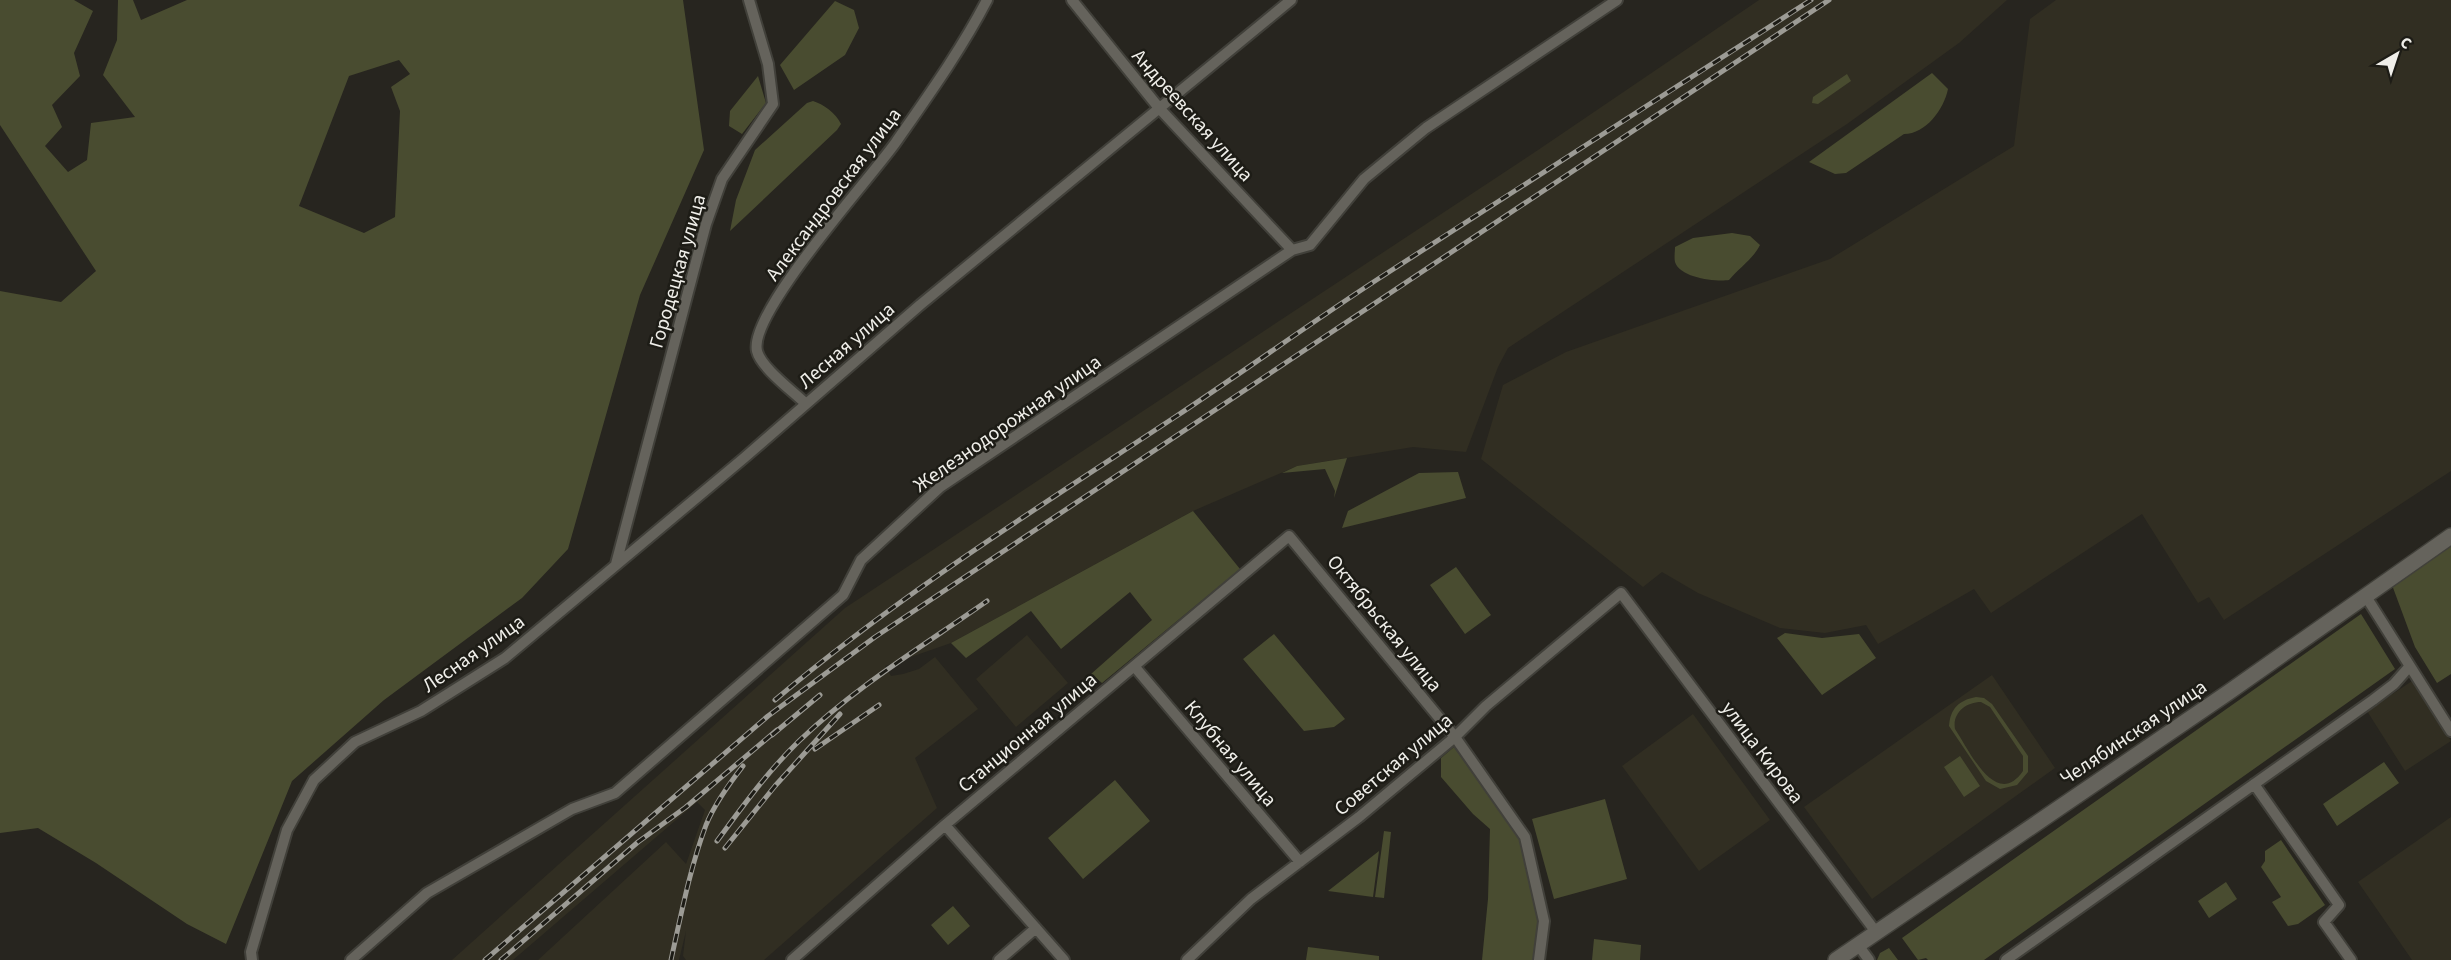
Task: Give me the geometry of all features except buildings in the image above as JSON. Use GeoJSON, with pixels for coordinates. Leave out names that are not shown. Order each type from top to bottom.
{"type":"FeatureCollection","features":[{"type":"Feature","properties":{"kind":"street","name":"Городецкая улица"},"geometry":{"type":"LineString","coordinates":[[616,564],[706,224],[722,179],[772,104],[768,63],[749,0]]}},
{"type":"Feature","properties":{"kind":"street","name":"Александровская улица"},"geometry":{"type":"LineString","coordinates":[[806,404],[766,366],[757,351],[758,331],[808,251],[895,144],[969,34],[987,0]]}},
{"type":"Feature","properties":{"kind":"street","name":"Андреевская улица"},"geometry":{"type":"LineString","coordinates":[[1072,0],[1160,108],[1292,250]]}},
{"type":"Feature","properties":{"kind":"street","name":"Лесная улица"},"geometry":{"type":"LineString","coordinates":[[252,960],[251,952],[287,830],[314,780],[355,742],[421,711],[505,658],[920,305],[1291,0]]}},
{"type":"Feature","properties":{"kind":"street","name":"Железнодорожная улица"},"geometry":{"type":"LineString","coordinates":[[351,960],[427,893],[572,808],[615,793],[843,595],[861,560],[940,487],[1292,250],[1310,245],[1364,179],[1426,128],[1617,0]]}},
{"type":"Feature","properties":{"kind":"street","name":"Станционная улица"},"geometry":{"type":"LineString","coordinates":[[792,960],[945,825],[1290,536]]}},
{"type":"Feature","properties":{"kind":"street","name":"Октябрьская улица"},"geometry":{"type":"LineString","coordinates":[[1290,536],[1455,737],[1525,837],[1544,921],[1539,960]]}},
{"type":"Feature","properties":{"kind":"street","name":"Челябинская улица"},"geometry":{"type":"LineString","coordinates":[[1836,960],[2229,692],[2451,536]]}},
{"type":"Feature","properties":{"kind":"street","name":"Советская улица"},"geometry":{"type":"LineString","coordinates":[[1187,960],[1239,910],[1359,817],[1455,737],[1486,706],[1621,593]]}},
{"type":"Feature","properties":{"kind":"street","name":"улица Кирова"},"geometry":{"type":"LineString","coordinates":[[1621,593],[1876,932]]}},
{"type":"Feature","properties":{"kind":"street"},"geometry":{"type":"LineString","coordinates":[[2365,595],[2451,731]]}},
{"type":"Feature","properties":{"kind":"street","name":"Клубная улица"},"geometry":{"type":"LineString","coordinates":[[1134,666],[1300,862]]}},
{"type":"Feature","properties":{"kind":"street"},"geometry":{"type":"LineString","coordinates":[[2006,960],[2373,700],[2394,684],[2409,667]]}},
{"type":"Feature","properties":{"kind":"street"},"geometry":{"type":"LineString","coordinates":[[2254,784],[2339,905],[2331,917],[2324,922],[2350,960]]}},
{"type":"Feature","properties":{"kind":"street"},"geometry":{"type":"LineString","coordinates":[[945,825],[1064,960]]}},
{"type":"Feature","properties":{"kind":"street"},"geometry":{"type":"LineString","coordinates":[[999,960],[1036,928]]}},
{"type":"Feature","properties":{"kind":"street"},"geometry":{"type":"LineString","coordinates":[[1858,945],[1869,960]]}},
{"type":"Feature","properties":{"kind":"shaded area"},"geometry":{"type":"Polygon","coordinates":[[[1759,0],[2007,0],[1959,43],[1847,124],[1508,348],[1498,367],[1466,452],[1413,447],[1297,466],[1193,511],[951,643],[885,666],[891,676],[903,674],[919,669],[935,657],[978,709],[915,758],[937,808],[764,960],[686,960],[683,956],[686,931],[679,960],[538,960],[666,842],[686,864],[705,810],[697,802],[513,960],[452,960],[845,608],[1538,150],[1759,0]]]}},
{"type":"Feature","properties":{"kind":"shaded area"},"geometry":{"type":"Polygon","coordinates":[[[2056,0],[2451,0],[2451,471],[2224,620],[2209,597],[2198,603],[2142,514],[1991,613],[1974,589],[1878,644],[1866,625],[1825,633],[1780,628],[1698,593],[1662,572],[1643,587],[1481,459],[1503,385],[1566,352],[1830,259],[2014,146],[2030,19],[2056,0]]]}},
{"type":"Feature","properties":{"kind":"shaded area"},"geometry":{"type":"Polygon","coordinates":[[[1027,635],[1068,683],[1016,727],[976,679],[1027,635]]]}},
{"type":"Feature","properties":{"kind":"shaded area"},"geometry":{"type":"Polygon","coordinates":[[[1992,675],[2055,768],[1872,899],[1804,807],[1992,675]]]}},
{"type":"Feature","properties":{"kind":"shaded area"},"geometry":{"type":"Polygon","coordinates":[[[2412,681],[2451,741],[2405,771],[2367,711],[2412,681]]]}},
{"type":"Feature","properties":{"kind":"shaded area"},"geometry":{"type":"Polygon","coordinates":[[[1693,714],[1770,820],[1699,871],[1622,766],[1693,714]]]}},
{"type":"Feature","properties":{"kind":"shaded area"},"geometry":{"type":"Polygon","coordinates":[[[2451,817],[2451,960],[2412,960],[2358,882],[2451,817]]]}},
{"type":"Feature","properties":{"kind":"green space"},"geometry":{"type":"Polygon","coordinates":[[[0,0],[74,0],[93,11],[74,53],[80,76],[52,105],[62,127],[45,146],[68,172],[87,160],[91,123],[135,117],[103,75],[117,40],[118,0],[133,0],[141,20],[187,0],[683,0],[704,150],[640,295],[568,549],[522,598],[384,700],[292,781],[226,944],[187,924],[96,863],[38,828],[0,833],[0,291],[61,302],[96,271],[0,125],[0,0]],[[399,60],[349,76],[299,206],[364,233],[395,217],[400,111],[391,87],[410,74],[399,60]]]}},
{"type":"Feature","properties":{"kind":"green space"},"geometry":{"type":"Polygon","coordinates":[[[835,1],[854,10],[859,28],[845,55],[794,90],[780,65],[835,1]]]}},
{"type":"Feature","properties":{"kind":"green space"},"geometry":{"type":"Polygon","coordinates":[[[1932,73],[1948,89],[1943,104],[1927,125],[1920,130],[1904,134],[1846,173],[1835,174],[1809,162],[1932,73]]]}},
{"type":"Feature","properties":{"kind":"green space"},"geometry":{"type":"Polygon","coordinates":[[[1847,74],[1851,81],[1818,104],[1812,103],[1813,97],[1847,74]]]}},
{"type":"Feature","properties":{"kind":"green space"},"geometry":{"type":"Polygon","coordinates":[[[758,76],[766,103],[742,134],[729,126],[730,111],[758,76]]]}},
{"type":"Feature","properties":{"kind":"green space"},"geometry":{"type":"Polygon","coordinates":[[[813,101],[829,110],[841,124],[730,231],[736,200],[755,150],[807,103],[813,101]]]}},
{"type":"Feature","properties":{"kind":"green space"},"geometry":{"type":"Polygon","coordinates":[[[1732,233],[1750,236],[1760,245],[1729,280],[1699,278],[1684,272],[1675,262],[1675,247],[1693,238],[1732,233]]]}},
{"type":"Feature","properties":{"kind":"green space"},"geometry":{"type":"Polygon","coordinates":[[[1347,458],[1334,498],[1335,491],[1325,469],[1282,473],[1297,466],[1347,458]]]}},
{"type":"Feature","properties":{"kind":"green space"},"geometry":{"type":"Polygon","coordinates":[[[1458,472],[1466,498],[1342,528],[1348,511],[1419,473],[1458,472]]]}},
{"type":"Feature","properties":{"kind":"green space"},"geometry":{"type":"Polygon","coordinates":[[[1193,511],[1240,569],[1102,683],[1091,674],[1152,620],[1130,592],[1061,649],[1031,611],[966,658],[951,643],[1193,511]]]}},
{"type":"Feature","properties":{"kind":"green space"},"geometry":{"type":"Polygon","coordinates":[[[2451,546],[2451,674],[2437,683],[2415,647],[2392,585],[2451,546]]]}},
{"type":"Feature","properties":{"kind":"green space"},"geometry":{"type":"Polygon","coordinates":[[[1456,567],[1491,615],[1465,634],[1430,585],[1456,567]]]}},
{"type":"Feature","properties":{"kind":"green space"},"geometry":{"type":"Polygon","coordinates":[[[2361,614],[2395,669],[1984,960],[1928,960],[1926,958],[1918,960],[1902,938],[2361,614]]]}},
{"type":"Feature","properties":{"kind":"green space"},"geometry":{"type":"Polygon","coordinates":[[[1785,633],[1822,638],[1859,634],[1876,658],[1822,695],[1777,638],[1785,633]]]}},
{"type":"Feature","properties":{"kind":"green space"},"geometry":{"type":"Polygon","coordinates":[[[1274,634],[1345,719],[1334,727],[1304,731],[1243,659],[1274,634]]]}},
{"type":"Feature","properties":{"kind":"green space"},"geometry":{"type":"Polygon","coordinates":[[[1970,698],[1984,698],[1992,704],[2028,756],[2028,772],[2017,785],[2000,789],[1986,781],[1949,726],[1956,706],[1970,698]],[[1981,702],[1965,706],[1958,713],[1955,729],[1984,772],[1993,780],[2003,784],[2013,781],[2023,771],[2023,756],[1990,707],[1981,702]]]}},
{"type":"Feature","properties":{"kind":"green space"},"geometry":{"type":"Polygon","coordinates":[[[1454,747],[1519,839],[1539,920],[1534,960],[1482,960],[1488,899],[1490,829],[1473,814],[1441,777],[1441,758],[1454,747]]]}},
{"type":"Feature","properties":{"kind":"green space"},"geometry":{"type":"Polygon","coordinates":[[[1960,756],[1980,786],[1964,797],[1944,767],[1960,756]]]}},
{"type":"Feature","properties":{"kind":"green space"},"geometry":{"type":"Polygon","coordinates":[[[2384,762],[2399,783],[2337,826],[2323,804],[2384,762]]]}},
{"type":"Feature","properties":{"kind":"green space"},"geometry":{"type":"Polygon","coordinates":[[[1115,780],[1150,821],[1083,879],[1048,838],[1115,780]]]}},
{"type":"Feature","properties":{"kind":"green space"},"geometry":{"type":"Polygon","coordinates":[[[1605,799],[1627,879],[1554,899],[1532,819],[1605,799]]]}},
{"type":"Feature","properties":{"kind":"green space"},"geometry":{"type":"Polygon","coordinates":[[[1384,831],[1391,832],[1384,898],[1375,897],[1384,831]]]}},
{"type":"Feature","properties":{"kind":"green space"},"geometry":{"type":"Polygon","coordinates":[[[2281,840],[2325,905],[2298,924],[2288,926],[2272,902],[2281,897],[2261,867],[2265,861],[2265,851],[2281,840]]]}},
{"type":"Feature","properties":{"kind":"green space"},"geometry":{"type":"Polygon","coordinates":[[[1379,851],[1373,897],[1328,891],[1379,851]]]}},
{"type":"Feature","properties":{"kind":"green space"},"geometry":{"type":"Polygon","coordinates":[[[2226,882],[2237,899],[2209,918],[2198,901],[2226,882]]]}},
{"type":"Feature","properties":{"kind":"green space"},"geometry":{"type":"Polygon","coordinates":[[[953,906],[970,926],[948,945],[931,925],[953,906]]]}},
{"type":"Feature","properties":{"kind":"green space"},"geometry":{"type":"Polygon","coordinates":[[[1594,939],[1641,945],[1640,960],[1592,960],[1594,939]]]}},
{"type":"Feature","properties":{"kind":"green space"},"geometry":{"type":"Polygon","coordinates":[[[1308,947],[1379,956],[1379,960],[1306,960],[1308,947]]]}},
{"type":"Feature","properties":{"kind":"green space"},"geometry":{"type":"Polygon","coordinates":[[[1889,948],[1898,960],[1877,960],[1880,953],[1889,948]]]}},
{"type":"Feature","properties":{"kind":"railway"},"geometry":{"type":"LineString","coordinates":[[775,700],[822,661],[971,552],[1378,279],[1811,0]]}},
{"type":"Feature","properties":{"kind":"railway"},"geometry":{"type":"LineString","coordinates":[[485,960],[768,716],[875,637],[1829,0]]}},
{"type":"Feature","properties":{"kind":"railway"},"geometry":{"type":"LineString","coordinates":[[717,841],[777,764],[821,721],[890,668],[987,601]]}},
{"type":"Feature","properties":{"kind":"railway"},"geometry":{"type":"LineString","coordinates":[[772,735],[820,695]]}},
{"type":"Feature","properties":{"kind":"railway"},"geometry":{"type":"LineString","coordinates":[[815,749],[879,705]]}},
{"type":"Feature","properties":{"kind":"railway"},"geometry":{"type":"LineString","coordinates":[[725,848],[775,786],[840,714]]}},
{"type":"Feature","properties":{"kind":"railway"},"geometry":{"type":"LineString","coordinates":[[501,960],[638,842],[686,807],[777,730]]}},
{"type":"Feature","properties":{"kind":"railway"},"geometry":{"type":"LineString","coordinates":[[671,960],[700,841],[718,801],[743,766]]}}]}
